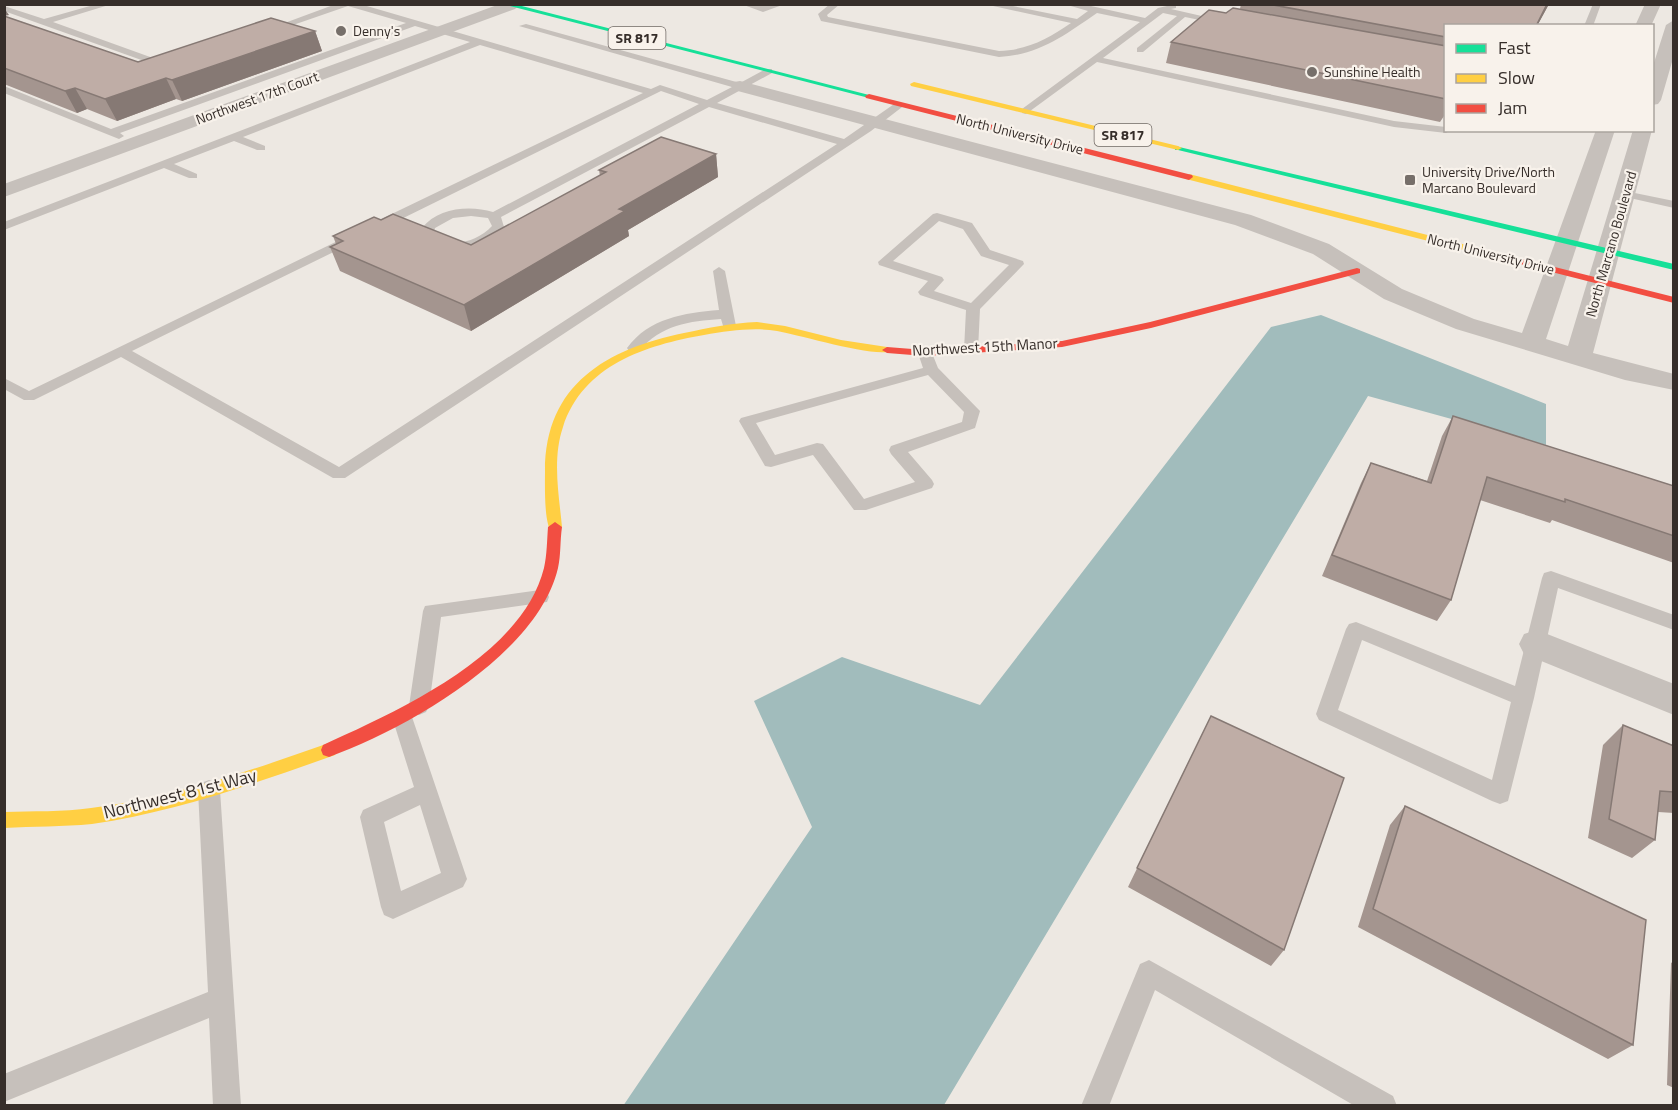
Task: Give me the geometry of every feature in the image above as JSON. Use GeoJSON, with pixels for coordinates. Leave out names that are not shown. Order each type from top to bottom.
{"type":"FeatureCollection","features":[{"type":"Feature","properties":{"kind":"main road","name":"North University Drive"},"geometry":{"type":"LineString","coordinates":[[510,5],[1674,300]]}},
{"type":"Feature","properties":{"kind":"main road","name":"North University Drive"},"geometry":{"type":"LineString","coordinates":[[899,81],[1674,267]]}},
{"type":"Feature","properties":{"kind":"main road"},"geometry":{"type":"LineString","coordinates":[[901,104],[986,112],[1026,111]]}},
{"type":"Feature","properties":{"kind":"main road","name":"Northwest 15th Manor"},"geometry":{"type":"LineString","coordinates":[[728,321],[804,332],[842,343],[895,351],[925,352],[1062,344],[1150,325],[1357,271]]}},
{"type":"Feature","properties":{"kind":"main road"},"geometry":{"type":"LineString","coordinates":[[411,712],[446,691],[483,663],[517,629],[540,597],[552,567],[556,544],[550,459],[557,426],[574,393],[603,365],[634,348]]}},
{"type":"Feature","properties":{"kind":"main road","name":"Northwest 81st Way"},"geometry":{"type":"LineString","coordinates":[[4,820],[91,816],[209,790],[317,755],[411,712]]}},
{"type":"Feature","properties":{"kind":"street"},"geometry":{"type":"LineString","coordinates":[[1644,24],[1654,4]]}},
{"type":"Feature","properties":{"kind":"street","name":"Northwest 17th Court"},"geometry":{"type":"LineString","coordinates":[[4,190],[510,5]]}},
{"type":"Feature","properties":{"kind":"street"},"geometry":{"type":"LineString","coordinates":[[1654,97],[1674,25]]}},
{"type":"Feature","properties":{"kind":"street"},"geometry":{"type":"LineString","coordinates":[[740,86],[1243,220],[1284,233],[1321,249],[1415,305],[1465,324],[1578,358],[1674,382]]}},
{"type":"Feature","properties":{"kind":"street"},"geometry":{"type":"LineString","coordinates":[[1531,344],[1605,132]]}},
{"type":"Feature","properties":{"kind":"street","name":"North Marcano Boulevard"},"geometry":{"type":"LineString","coordinates":[[1578,358],[1642,132]]}},
{"type":"Feature","properties":{"kind":"street"},"geometry":{"type":"LineString","coordinates":[[1537,645],[1674,700]]}},
{"type":"Feature","properties":{"kind":"lane"},"geometry":{"type":"LineString","coordinates":[[45,22],[108,4]]}},
{"type":"Feature","properties":{"kind":"lane"},"geometry":{"type":"LineString","coordinates":[[255,34],[347,4],[651,92]]}},
{"type":"Feature","properties":{"kind":"lane"},"geometry":{"type":"LineString","coordinates":[[745,4],[763,9],[782,4]]}},
{"type":"Feature","properties":{"kind":"lane"},"geometry":{"type":"LineString","coordinates":[[836,4],[822,14],[824,19],[999,54],[1017,55],[1041,47],[1095,10]]}},
{"type":"Feature","properties":{"kind":"lane"},"geometry":{"type":"LineString","coordinates":[[988,4],[1078,22]]}},
{"type":"Feature","properties":{"kind":"lane"},"geometry":{"type":"LineString","coordinates":[[1068,4],[1147,21]]}},
{"type":"Feature","properties":{"kind":"lane"},"geometry":{"type":"LineString","coordinates":[[1026,111],[1161,10],[1176,4]]}},
{"type":"Feature","properties":{"kind":"lane"},"geometry":{"type":"LineString","coordinates":[[1589,24],[1597,4]]}},
{"type":"Feature","properties":{"kind":"lane"},"geometry":{"type":"LineString","coordinates":[[4,8],[164,64],[176,61]]}},
{"type":"Feature","properties":{"kind":"lane"},"geometry":{"type":"LineString","coordinates":[[1161,10],[1180,17],[1230,23]]}},
{"type":"Feature","properties":{"kind":"lane"},"geometry":{"type":"LineString","coordinates":[[1138,27],[1180,17]]}},
{"type":"Feature","properties":{"kind":"lane"},"geometry":{"type":"LineString","coordinates":[[1140,50],[1180,17]]}},
{"type":"Feature","properties":{"kind":"lane"},"geometry":{"type":"LineString","coordinates":[[110,133],[413,24]]}},
{"type":"Feature","properties":{"kind":"lane"},"geometry":{"type":"LineString","coordinates":[[523,26],[740,86]]}},
{"type":"Feature","properties":{"kind":"lane"},"geometry":{"type":"LineString","coordinates":[[4,226],[479,42]]}},
{"type":"Feature","properties":{"kind":"lane"},"geometry":{"type":"LineString","coordinates":[[1096,58],[1394,124],[1444,130]]}},
{"type":"Feature","properties":{"kind":"lane"},"geometry":{"type":"LineString","coordinates":[[494,216],[498,221],[495,233],[476,243],[457,246],[440,245],[427,237],[426,231],[430,225],[447,216],[478,212],[494,216],[769,71]]}},
{"type":"Feature","properties":{"kind":"lane"},"geometry":{"type":"LineString","coordinates":[[4,382],[29,397],[660,88],[845,143]]}},
{"type":"Feature","properties":{"kind":"lane"},"geometry":{"type":"LineString","coordinates":[[4,89],[135,143]]}},
{"type":"Feature","properties":{"kind":"lane"},"geometry":{"type":"LineString","coordinates":[[121,351],[339,474],[901,104]]}},
{"type":"Feature","properties":{"kind":"lane"},"geometry":{"type":"LineString","coordinates":[[234,137],[261,148]]}},
{"type":"Feature","properties":{"kind":"lane"},"geometry":{"type":"LineString","coordinates":[[164,164],[193,176]]}},
{"type":"Feature","properties":{"kind":"lane"},"geometry":{"type":"LineString","coordinates":[[1625,194],[1674,205]]}},
{"type":"Feature","properties":{"kind":"lane"},"geometry":{"type":"LineString","coordinates":[[971,350],[974,308],[1018,264],[985,253],[968,226],[937,217],[885,262],[937,280],[925,292],[974,308]]}},
{"type":"Feature","properties":{"kind":"lane"},"geometry":{"type":"LineString","coordinates":[[339,228],[356,236]]}},
{"type":"Feature","properties":{"kind":"lane"},"geometry":{"type":"LineString","coordinates":[[634,348],[642,336],[666,323],[696,316],[728,321],[719,271]]}},
{"type":"Feature","properties":{"kind":"lane"},"geometry":{"type":"LineString","coordinates":[[925,352],[931,370],[972,411],[969,425],[897,450],[926,484],[860,506],[817,448],[771,462],[747,421],[931,370]]}},
{"type":"Feature","properties":{"kind":"lane"},"geometry":{"type":"LineString","coordinates":[[1524,698],[1356,629],[1326,714],[1500,794],[1524,698],[1537,645],[1551,578],[1674,623]]}},
{"type":"Feature","properties":{"kind":"lane"},"geometry":{"type":"LineString","coordinates":[[426,792],[370,817],[393,907],[455,879],[426,792],[411,712],[432,611],[540,597]]}},
{"type":"Feature","properties":{"kind":"lane"},"geometry":{"type":"LineString","coordinates":[[209,790],[227,1106]]}},
{"type":"Feature","properties":{"kind":"lane"},"geometry":{"type":"LineString","coordinates":[[1095,1106],[1149,973],[1383,1106]]}},
{"type":"Feature","properties":{"kind":"lane"},"geometry":{"type":"LineString","coordinates":[[4,1088],[221,1000]]}},
{"type":"Feature","properties":{"kind":"water"},"geometry":{"type":"Polygon","coordinates":[[[1321,315],[1546,404],[1546,445],[1368,396],[944,1105],[623,1106],[812,827],[754,701],[842,657],[980,705],[1271,327],[1321,315]]]}},
{"type":"Feature","properties":{"kind":"building"},"geometry":{"type":"Polygon","coordinates":[[[1268,4],[1547,4],[1537,24],[1444,24],[1444,37],[1268,4]]]}},
{"type":"Feature","properties":{"kind":"building"},"geometry":{"type":"Polygon","coordinates":[[[1233,8],[1444,46],[1444,99],[1171,42],[1209,10],[1226,13],[1233,8]]]}},
{"type":"Feature","properties":{"kind":"building"},"geometry":{"type":"Polygon","coordinates":[[[4,16],[138,62],[271,18],[315,31],[172,80],[166,78],[105,99],[75,88],[65,91],[4,68],[4,16]]]}},
{"type":"Feature","properties":{"kind":"building"},"geometry":{"type":"Polygon","coordinates":[[[661,137],[716,154],[619,209],[625,211],[464,305],[330,247],[343,241],[333,236],[374,217],[381,220],[393,214],[471,245],[606,172],[599,170],[661,137]]]}},
{"type":"Feature","properties":{"kind":"building"},"geometry":{"type":"Polygon","coordinates":[[[1453,416],[1674,486],[1674,536],[1565,499],[1565,502],[1487,477],[1451,600],[1332,555],[1371,463],[1431,483],[1453,416]]]}},
{"type":"Feature","properties":{"kind":"building"},"geometry":{"type":"Polygon","coordinates":[[[1211,716],[1344,778],[1284,950],[1137,868],[1211,716]]]}},
{"type":"Feature","properties":{"kind":"building"},"geometry":{"type":"Polygon","coordinates":[[[1623,725],[1674,746],[1674,792],[1660,791],[1655,840],[1609,819],[1623,725]]]}},
{"type":"Feature","properties":{"kind":"building"},"geometry":{"type":"Polygon","coordinates":[[[1405,806],[1646,920],[1633,1045],[1373,909],[1405,806]]]}},
{"type":"Feature","properties":{"kind":"traffic: fast"},"geometry":{"type":"LineString","coordinates":[[505,4],[869,96]]}},
{"type":"Feature","properties":{"kind":"traffic: fast"},"geometry":{"type":"LineString","coordinates":[[1178,148],[1674,267]]}},
{"type":"Feature","properties":{"kind":"traffic: slow"},"geometry":{"type":"LineString","coordinates":[[914,84],[1178,148]]}},
{"type":"Feature","properties":{"kind":"traffic: slow"},"geometry":{"type":"LineString","coordinates":[[1189,177],[1491,254]]}},
{"type":"Feature","properties":{"kind":"traffic: slow"},"geometry":{"type":"LineString","coordinates":[[555,527],[551,464],[557,427],[566,405],[579,387],[613,360],[653,343],[723,328],[748,326],[775,327],[841,343],[887,350]]}},
{"type":"Feature","properties":{"kind":"traffic: slow"},"geometry":{"type":"LineString","coordinates":[[4,820],[91,816],[170,800],[244,780],[329,750]]}},
{"type":"Feature","properties":{"kind":"traffic: jam"},"geometry":{"type":"LineString","coordinates":[[869,96],[1189,177]]}},
{"type":"Feature","properties":{"kind":"traffic: jam"},"geometry":{"type":"LineString","coordinates":[[1491,254],[1674,300]]}},
{"type":"Feature","properties":{"kind":"traffic: jam"},"geometry":{"type":"LineString","coordinates":[[887,350],[925,353],[1062,344],[1151,325],[1357,271]]}},
{"type":"Feature","properties":{"kind":"traffic: jam"},"geometry":{"type":"LineString","coordinates":[[329,750],[403,715],[441,693],[478,667],[510,638],[535,606],[551,569],[555,527]]}},
{"type":"Feature","properties":{"kind":"place","name":"Denny's"},"geometry":{"type":"Point","coordinates":[341,31]}},
{"type":"Feature","properties":{"kind":"place","name":"Sunshine Health"},"geometry":{"type":"Point","coordinates":[1312,72]}},
{"type":"Feature","properties":{"kind":"place","name":"University Drive/North Marcano Boulevard"},"geometry":{"type":"Point","coordinates":[1410,180]}}]}
